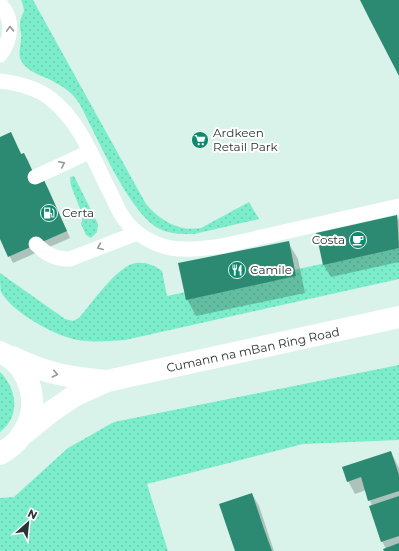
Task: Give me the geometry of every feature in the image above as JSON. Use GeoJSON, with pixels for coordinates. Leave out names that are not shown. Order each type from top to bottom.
{"type":"FeatureCollection","features":[{"type":"Feature","properties":{"kind":"main road","name":"Cumann na mBan Ring Road"},"geometry":{"type":"LineString","coordinates":[[0,454],[14,445],[22,436],[52,411],[74,396],[107,381],[399,317]]}},
{"type":"Feature","properties":{"kind":"main road","name":"Cumann na mBan Ring Road"},"geometry":{"type":"LineString","coordinates":[[3,353],[43,371],[71,378],[107,381]]}},
{"type":"Feature","properties":{"kind":"main road"},"geometry":{"type":"LineString","coordinates":[[3,353],[22,370],[31,392],[31,415],[22,436]]}},
{"type":"Feature","properties":{"kind":"lane"},"geometry":{"type":"LineString","coordinates":[[0,4],[9,20],[11,33],[0,55]]}},
{"type":"Feature","properties":{"kind":"lane"},"geometry":{"type":"LineString","coordinates":[[3,83],[39,92],[50,99],[73,123],[124,220],[137,233],[153,242],[171,248],[196,249],[222,246],[399,206]]}},
{"type":"Feature","properties":{"kind":"lane"},"geometry":{"type":"LineString","coordinates":[[35,177],[89,152]]}},
{"type":"Feature","properties":{"kind":"lane"},"geometry":{"type":"LineString","coordinates":[[36,244],[47,254],[59,259],[70,259],[137,233]]}},
{"type":"Feature","properties":{"kind":"green space"},"geometry":{"type":"Polygon","coordinates":[[[21,0],[33,0],[146,204],[151,210],[170,224],[193,229],[201,228],[249,202],[259,219],[189,234],[165,231],[156,227],[145,217],[123,188],[77,100],[63,87],[33,72],[22,62],[19,54],[21,36],[20,25],[24,10],[21,0]]]}},
{"type":"Feature","properties":{"kind":"green space"},"geometry":{"type":"Polygon","coordinates":[[[74,176],[98,224],[97,232],[91,238],[86,235],[81,224],[83,216],[71,186],[70,177],[74,176]]]}},
{"type":"Feature","properties":{"kind":"green space"},"geometry":{"type":"Polygon","coordinates":[[[399,248],[399,279],[125,340],[86,341],[73,339],[54,332],[33,321],[14,307],[6,299],[0,288],[0,273],[65,319],[73,321],[79,318],[121,270],[136,263],[150,264],[162,271],[167,296],[399,248]]]}},
{"type":"Feature","properties":{"kind":"green space"},"geometry":{"type":"Polygon","coordinates":[[[399,365],[399,440],[303,444],[147,484],[168,551],[0,551],[0,498],[14,497],[68,448],[114,422],[399,365]]]}},
{"type":"Feature","properties":{"kind":"green space"},"geometry":{"type":"Polygon","coordinates":[[[0,372],[6,379],[13,394],[14,410],[7,426],[0,432],[0,372]]]}},
{"type":"Feature","properties":{"kind":"building"},"geometry":{"type":"Polygon","coordinates":[[[360,0],[399,0],[399,76],[369,18],[360,0]]]}},
{"type":"Feature","properties":{"kind":"building"},"geometry":{"type":"Polygon","coordinates":[[[11,132],[21,154],[24,153],[38,183],[44,180],[67,231],[8,257],[0,239],[0,137],[11,132]]]}},
{"type":"Feature","properties":{"kind":"building","name":"Costa"},"geometry":{"type":"Polygon","coordinates":[[[397,215],[399,248],[323,265],[316,233],[397,215]]]}},
{"type":"Feature","properties":{"kind":"building","name":"Camile"},"geometry":{"type":"Polygon","coordinates":[[[289,241],[296,276],[186,300],[178,263],[289,241]]]}},
{"type":"Feature","properties":{"kind":"building"},"geometry":{"type":"Polygon","coordinates":[[[391,451],[399,475],[399,491],[368,501],[361,477],[347,482],[342,467],[391,451]]]}},
{"type":"Feature","properties":{"kind":"building"},"geometry":{"type":"Polygon","coordinates":[[[252,493],[272,551],[235,551],[219,504],[252,493]]]}},
{"type":"Feature","properties":{"kind":"building"},"geometry":{"type":"Polygon","coordinates":[[[399,496],[399,536],[381,542],[369,506],[399,496]]]}},
{"type":"Feature","properties":{"kind":"building"},"geometry":{"type":"Polygon","coordinates":[[[399,543],[399,551],[384,551],[383,549],[399,543]]]}},
{"type":"Feature","properties":{"kind":"place","name":"Ardkeen Retail Park"},"geometry":{"type":"Point","coordinates":[200,140]}},
{"type":"Feature","properties":{"kind":"place","name":"Certa"},"geometry":{"type":"Point","coordinates":[49,213]}},
{"type":"Feature","properties":{"kind":"place","name":"Costa"},"geometry":{"type":"Point","coordinates":[358,240]}},
{"type":"Feature","properties":{"kind":"place","name":"Camile"},"geometry":{"type":"Point","coordinates":[237,270]}}]}
